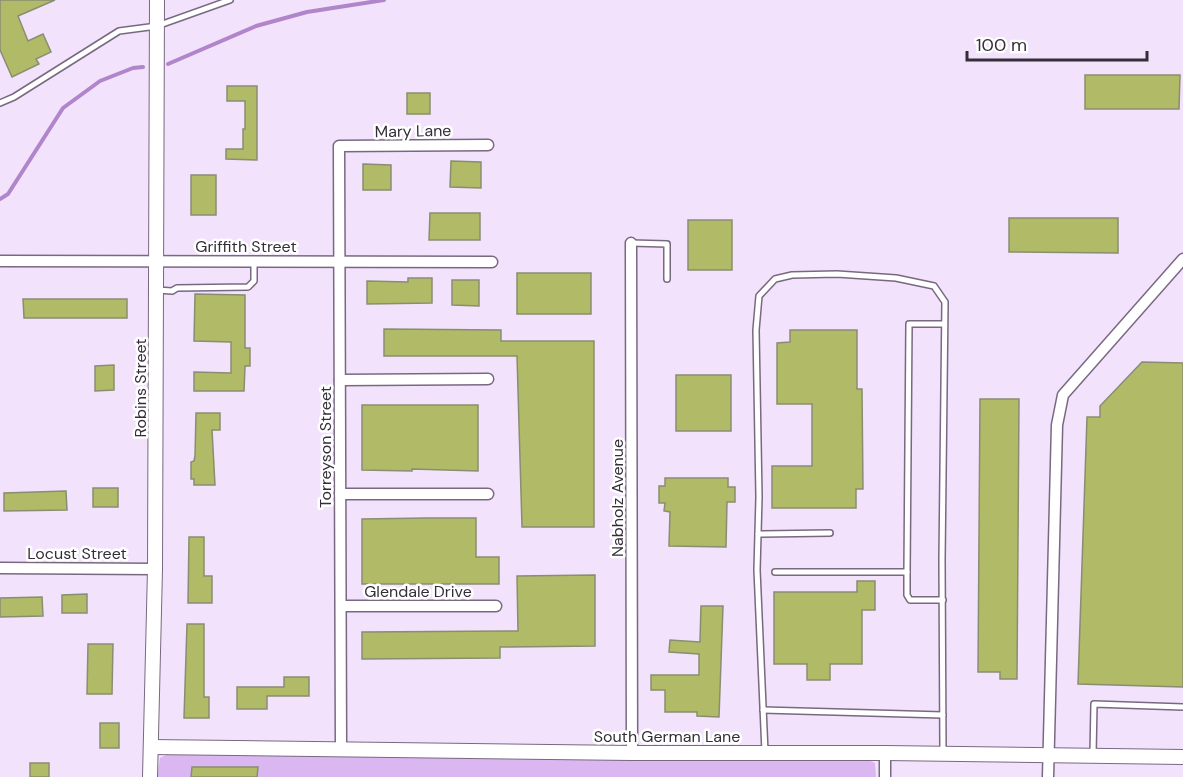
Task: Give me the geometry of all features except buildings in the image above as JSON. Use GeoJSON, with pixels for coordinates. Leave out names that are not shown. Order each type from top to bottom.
{"type":"FeatureCollection","features":[{"type":"Feature","properties":{"kind":"street","name":"Robins Street"},"geometry":{"type":"LineString","coordinates":[[150,777],[155,569],[157,0]]}},
{"type":"Feature","properties":{"kind":"street","name":"Mary Lane"},"geometry":{"type":"LineString","coordinates":[[339,146],[488,145]]}},
{"type":"Feature","properties":{"kind":"street","name":"Torreyson Street"},"geometry":{"type":"LineString","coordinates":[[339,146],[341,748]]}},
{"type":"Feature","properties":{"kind":"street","name":"Nabholz Avenue"},"geometry":{"type":"LineString","coordinates":[[631,243],[632,753]]}},
{"type":"Feature","properties":{"kind":"street"},"geometry":{"type":"LineString","coordinates":[[1048,777],[1057,425],[1063,395],[1183,259]]}},
{"type":"Feature","properties":{"kind":"street","name":"Griffith Street"},"geometry":{"type":"LineString","coordinates":[[0,261],[492,262]]}},
{"type":"Feature","properties":{"kind":"street"},"geometry":{"type":"LineString","coordinates":[[340,380],[488,379]]}},
{"type":"Feature","properties":{"kind":"street"},"geometry":{"type":"LineString","coordinates":[[340,494],[488,494]]}},
{"type":"Feature","properties":{"kind":"street","name":"Locust Street"},"geometry":{"type":"LineString","coordinates":[[0,568],[155,569]]}},
{"type":"Feature","properties":{"kind":"street","name":"Glendale Drive"},"geometry":{"type":"LineString","coordinates":[[340,606],[496,606]]}},
{"type":"Feature","properties":{"kind":"street","name":"South German Lane"},"geometry":{"type":"LineString","coordinates":[[150,747],[1183,757]]}},
{"type":"Feature","properties":{"kind":"street"},"geometry":{"type":"LineString","coordinates":[[885,753],[885,777]]}},
{"type":"Feature","properties":{"kind":"lane"},"geometry":{"type":"LineString","coordinates":[[0,103],[14,97],[119,31],[157,26],[230,0]]}},
{"type":"Feature","properties":{"kind":"lane"},"geometry":{"type":"LineString","coordinates":[[631,243],[667,244],[667,279]]}},
{"type":"Feature","properties":{"kind":"lane"},"geometry":{"type":"LineString","coordinates":[[157,290],[248,287],[254,281],[254,261]]}},
{"type":"Feature","properties":{"kind":"lane"},"geometry":{"type":"LineString","coordinates":[[765,752],[757,570],[756,330],[759,296],[774,279],[792,274],[837,274],[896,279],[934,286],[945,302],[943,753]]}},
{"type":"Feature","properties":{"kind":"lane"},"geometry":{"type":"LineString","coordinates":[[943,600],[910,600],[907,595],[907,572],[909,324],[944,324]]}},
{"type":"Feature","properties":{"kind":"lane"},"geometry":{"type":"LineString","coordinates":[[758,534],[830,533]]}},
{"type":"Feature","properties":{"kind":"lane"},"geometry":{"type":"LineString","coordinates":[[775,572],[907,572]]}},
{"type":"Feature","properties":{"kind":"lane"},"geometry":{"type":"LineString","coordinates":[[1093,756],[1094,704],[1183,708]]}},
{"type":"Feature","properties":{"kind":"lane"},"geometry":{"type":"LineString","coordinates":[[763,710],[943,715]]}},
{"type":"Feature","properties":{"kind":"shaded area"},"geometry":{"type":"Polygon","coordinates":[[[170,753],[868,760],[875,763],[876,777],[157,777],[160,758],[170,753]]]}},
{"type":"Feature","properties":{"kind":"waterway"},"geometry":{"type":"LineString","coordinates":[[168,64],[256,26],[307,12],[384,0]]}},
{"type":"Feature","properties":{"kind":"waterway"},"geometry":{"type":"LineString","coordinates":[[0,199],[8,194],[63,108],[100,81],[133,68],[143,67]]}}]}
